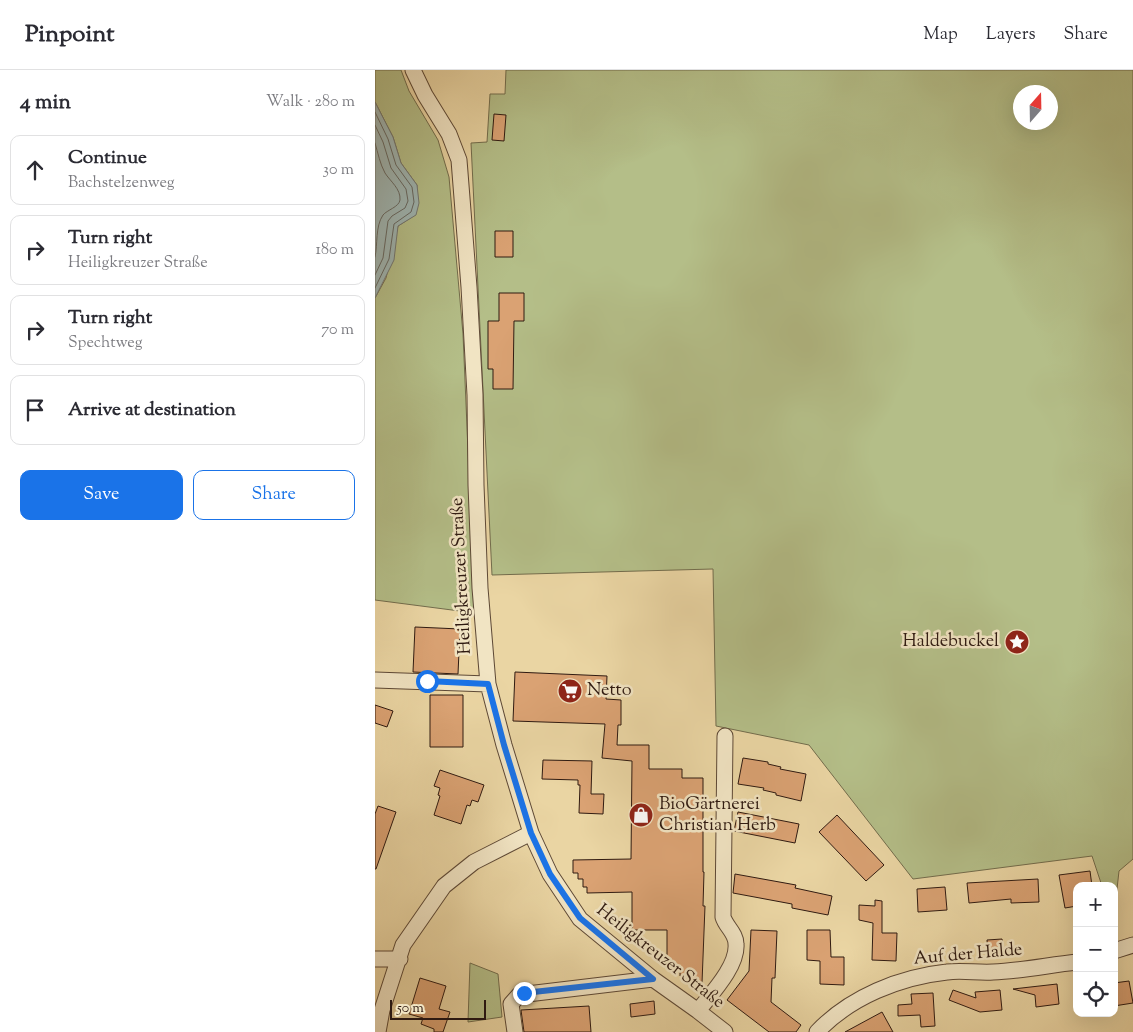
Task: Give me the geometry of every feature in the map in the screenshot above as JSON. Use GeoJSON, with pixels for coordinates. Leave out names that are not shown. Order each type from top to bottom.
{"type":"FeatureCollection","features":[{"type":"Feature","properties":{"kind":"street","name":"Heiligkreuzer Straße"},"geometry":{"type":"LineString","coordinates":[[413,70],[425,95],[449,134],[459,160],[475,395],[479,569],[488,684],[504,745],[531,833],[550,874],[580,918],[653,979],[725,1032]]}},
{"type":"Feature","properties":{"kind":"street"},"geometry":{"type":"LineString","coordinates":[[375,680],[488,684]]}},
{"type":"Feature","properties":{"kind":"street"},"geometry":{"type":"LineString","coordinates":[[698,1011],[730,967],[737,945],[734,934],[726,925],[723,917],[725,736]]}},
{"type":"Feature","properties":{"kind":"street"},"geometry":{"type":"LineString","coordinates":[[378,1032],[382,1010],[403,945],[444,886],[474,862],[531,833]]}},
{"type":"Feature","properties":{"kind":"street"},"geometry":{"type":"LineString","coordinates":[[1118,950],[1133,945]]}},
{"type":"Feature","properties":{"kind":"street"},"geometry":{"type":"LineString","coordinates":[[375,959],[400,959]]}},
{"type":"Feature","properties":{"kind":"street","name":"Auf der Halde"},"geometry":{"type":"LineString","coordinates":[[817,1032],[841,1012],[865,996],[904,980],[947,972],[994,972],[1073,962]]}},
{"type":"Feature","properties":{"kind":"street"},"geometry":{"type":"LineString","coordinates":[[515,1032],[511,1004],[519,995],[653,979]]}},
{"type":"Feature","properties":{"kind":"green space"},"geometry":{"type":"Polygon","coordinates":[[[375,70],[401,70],[409,91],[438,140],[449,177],[463,334],[475,613],[375,600],[375,298],[386,278],[398,226],[415,215],[417,185],[401,163],[393,137],[375,102],[375,70]]]}},
{"type":"Feature","properties":{"kind":"green space"},"geometry":{"type":"Polygon","coordinates":[[[506,70],[1133,70],[1133,859],[1119,871],[1118,882],[1101,882],[1092,856],[913,879],[809,745],[716,726],[713,569],[492,575],[471,143],[487,142],[490,94],[505,94],[506,70]]]}},
{"type":"Feature","properties":{"kind":"green space"},"geometry":{"type":"Polygon","coordinates":[[[470,963],[498,974],[502,1017],[468,1022],[470,963]]]}},
{"type":"Feature","properties":{"kind":"water"},"geometry":{"type":"Polygon","coordinates":[[[375,102],[393,137],[401,163],[417,185],[419,203],[416,215],[398,226],[394,260],[375,298],[375,102]]]}},
{"type":"Feature","properties":{"kind":"building"},"geometry":{"type":"Polygon","coordinates":[[[494,114],[506,115],[504,141],[492,140],[494,114]]]}},
{"type":"Feature","properties":{"kind":"building"},"geometry":{"type":"Polygon","coordinates":[[[495,231],[513,231],[513,257],[495,257],[495,231]]]}},
{"type":"Feature","properties":{"kind":"building"},"geometry":{"type":"Polygon","coordinates":[[[499,293],[524,293],[524,321],[514,321],[513,389],[493,389],[493,369],[488,369],[488,321],[499,321],[499,293]]]}},
{"type":"Feature","properties":{"kind":"building"},"geometry":{"type":"Polygon","coordinates":[[[415,627],[460,629],[458,674],[413,672],[415,627]]]}},
{"type":"Feature","properties":{"kind":"building"},"geometry":{"type":"Polygon","coordinates":[[[515,672],[607,676],[606,699],[621,700],[621,725],[618,725],[617,745],[649,745],[649,769],[682,769],[682,778],[703,778],[703,906],[705,906],[702,983],[685,983],[685,975],[680,976],[680,970],[674,970],[674,964],[667,964],[667,930],[632,930],[632,892],[587,893],[587,887],[583,887],[583,879],[578,879],[578,873],[573,873],[573,860],[631,859],[632,761],[602,758],[605,724],[513,721],[515,672]]]}},
{"type":"Feature","properties":{"kind":"building"},"geometry":{"type":"Polygon","coordinates":[[[430,695],[463,695],[463,747],[430,747],[430,695]]]}},
{"type":"Feature","properties":{"kind":"building"},"geometry":{"type":"Polygon","coordinates":[[[375,705],[393,711],[387,727],[375,723],[375,705]]]}},
{"type":"Feature","properties":{"kind":"building"},"geometry":{"type":"Polygon","coordinates":[[[743,758],[768,762],[768,764],[781,767],[780,769],[806,774],[801,801],[776,795],[776,793],[763,790],[764,788],[738,784],[743,758]]]}},
{"type":"Feature","properties":{"kind":"building"},"geometry":{"type":"Polygon","coordinates":[[[543,760],[592,761],[591,794],[604,794],[603,814],[579,813],[580,785],[578,785],[578,780],[542,779],[543,760]]]}},
{"type":"Feature","properties":{"kind":"building"},"geometry":{"type":"Polygon","coordinates":[[[440,770],[484,785],[478,802],[472,800],[470,806],[467,805],[461,824],[434,815],[440,796],[438,795],[440,788],[434,786],[440,770]]]}},
{"type":"Feature","properties":{"kind":"building"},"geometry":{"type":"Polygon","coordinates":[[[378,806],[396,812],[375,869],[375,814],[378,806]]]}},
{"type":"Feature","properties":{"kind":"building"},"geometry":{"type":"Polygon","coordinates":[[[738,812],[799,824],[795,843],[734,831],[738,812]]]}},
{"type":"Feature","properties":{"kind":"building"},"geometry":{"type":"Polygon","coordinates":[[[837,815],[884,865],[866,881],[819,832],[837,815]]]}},
{"type":"Feature","properties":{"kind":"building"},"geometry":{"type":"Polygon","coordinates":[[[1090,871],[1091,882],[1073,882],[1073,907],[1065,908],[1059,875],[1090,871]]]}},
{"type":"Feature","properties":{"kind":"building"},"geometry":{"type":"Polygon","coordinates":[[[735,874],[796,885],[795,888],[832,896],[828,915],[792,908],[792,904],[733,893],[735,874]]]}},
{"type":"Feature","properties":{"kind":"building"},"geometry":{"type":"Polygon","coordinates":[[[1038,879],[1039,902],[1011,903],[1011,899],[969,903],[967,883],[1038,879]]]}},
{"type":"Feature","properties":{"kind":"building"},"geometry":{"type":"Polygon","coordinates":[[[945,887],[947,910],[918,912],[917,889],[945,887]]]}},
{"type":"Feature","properties":{"kind":"building"},"geometry":{"type":"Polygon","coordinates":[[[875,900],[882,901],[882,933],[897,933],[896,961],[872,960],[873,923],[859,920],[859,905],[875,906],[875,900]]]}},
{"type":"Feature","properties":{"kind":"building"},"geometry":{"type":"Polygon","coordinates":[[[751,930],[777,931],[775,978],[772,978],[771,1002],[801,1025],[796,1032],[769,1032],[727,1000],[749,971],[751,930]]]}},
{"type":"Feature","properties":{"kind":"building"},"geometry":{"type":"Polygon","coordinates":[[[807,930],[830,930],[831,957],[844,957],[844,985],[820,984],[820,961],[807,960],[807,930]]]}},
{"type":"Feature","properties":{"kind":"building"},"geometry":{"type":"Polygon","coordinates":[[[1002,939],[1004,952],[988,954],[987,940],[1002,939]]]}},
{"type":"Feature","properties":{"kind":"building"},"geometry":{"type":"Polygon","coordinates":[[[420,978],[446,986],[439,1009],[450,1012],[443,1032],[434,1032],[434,1029],[421,1024],[423,1018],[409,1014],[420,978]]]}},
{"type":"Feature","properties":{"kind":"building"},"geometry":{"type":"Polygon","coordinates":[[[1129,981],[1133,1003],[1118,1005],[1118,982],[1129,981]]]}},
{"type":"Feature","properties":{"kind":"building"},"geometry":{"type":"Polygon","coordinates":[[[1057,984],[1059,1004],[1036,1007],[1035,995],[1013,989],[1057,984]]]}},
{"type":"Feature","properties":{"kind":"building"},"geometry":{"type":"Polygon","coordinates":[[[953,990],[976,998],[975,992],[1000,990],[1002,1010],[980,1012],[949,1000],[953,990]]]}},
{"type":"Feature","properties":{"kind":"building"},"geometry":{"type":"Polygon","coordinates":[[[933,993],[935,1026],[921,1027],[920,1015],[898,1016],[898,1005],[912,1004],[911,994],[933,993]]]}},
{"type":"Feature","properties":{"kind":"building"},"geometry":{"type":"Polygon","coordinates":[[[654,1001],[655,1014],[631,1017],[630,1004],[654,1001]]]}},
{"type":"Feature","properties":{"kind":"building"},"geometry":{"type":"Polygon","coordinates":[[[589,1006],[591,1032],[524,1032],[521,1010],[589,1006]]]}},
{"type":"Feature","properties":{"kind":"building"},"geometry":{"type":"Polygon","coordinates":[[[882,1012],[893,1032],[845,1032],[882,1012]]]}},
{"type":"Feature","properties":{"kind":"place","name":"Haldebuckel"},"geometry":{"type":"Point","coordinates":[1017,642]}},
{"type":"Feature","properties":{"kind":"place","name":"Netto"},"geometry":{"type":"Point","coordinates":[570,691]}},
{"type":"Feature","properties":{"kind":"place","name":"BioGärtnerei Christian Herb"},"geometry":{"type":"Point","coordinates":[641,815]}},
{"type":"Feature","properties":{"kind":"route"},"geometry":{"type":"LineString","coordinates":[[427,681],[488,684],[504,745],[531,833],[550,874],[580,918],[653,979],[613,985],[524,993]]}}]}
